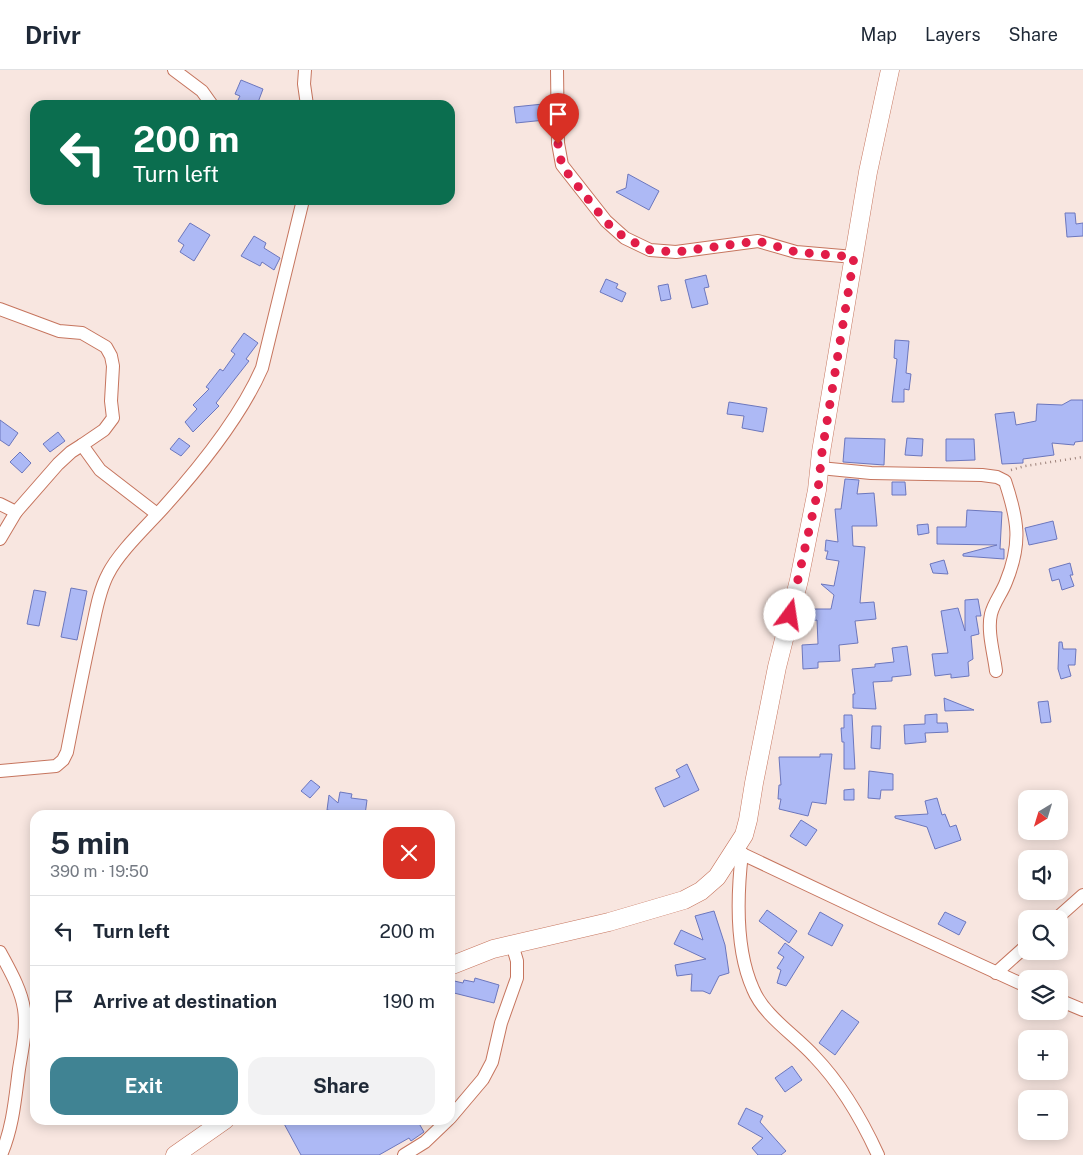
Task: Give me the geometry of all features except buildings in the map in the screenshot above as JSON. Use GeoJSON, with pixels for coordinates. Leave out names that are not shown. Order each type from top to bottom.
{"type":"FeatureCollection","features":[{"type":"Feature","properties":{"kind":"main road"},"geometry":{"type":"LineString","coordinates":[[455,964],[493,949],[609,922],[684,900],[701,891],[717,877],[738,852],[748,820],[777,667],[799,580],[818,490],[824,435],[868,172],[890,70]]}},
{"type":"Feature","properties":{"kind":"main road"},"geometry":{"type":"LineString","coordinates":[[175,1155],[218,1125]]}},
{"type":"Feature","properties":{"kind":"street"},"geometry":{"type":"LineString","coordinates":[[174,70],[202,91],[208,100]]}},
{"type":"Feature","properties":{"kind":"street"},"geometry":{"type":"LineString","coordinates":[[305,70],[304,84],[306,100]]}},
{"type":"Feature","properties":{"kind":"street"},"geometry":{"type":"LineString","coordinates":[[557,70],[558,144],[562,166],[606,222],[625,238],[650,250],[676,252],[758,241],[796,252],[854,257]]}},
{"type":"Feature","properties":{"kind":"street"},"geometry":{"type":"LineString","coordinates":[[0,771],[56,766],[63,760],[67,752],[84,666],[104,582],[113,565],[185,483],[253,390],[264,361],[302,205]]}},
{"type":"Feature","properties":{"kind":"street"},"geometry":{"type":"LineString","coordinates":[[0,308],[60,331],[82,333],[106,347],[111,356],[113,366],[111,401],[113,418],[104,430],[70,452],[58,464],[16,512],[0,539]]}},
{"type":"Feature","properties":{"kind":"street"},"geometry":{"type":"LineString","coordinates":[[82,446],[100,470],[157,514]]}},
{"type":"Feature","properties":{"kind":"street"},"geometry":{"type":"LineString","coordinates":[[820,468],[871,473],[982,475],[997,477],[1005,481],[1014,508],[1018,534],[1006,584],[996,600],[991,616],[991,634],[996,671]]}},
{"type":"Feature","properties":{"kind":"street"},"geometry":{"type":"LineString","coordinates":[[0,504],[16,512]]}},
{"type":"Feature","properties":{"kind":"street"},"geometry":{"type":"LineString","coordinates":[[878,1155],[868,1132],[834,1080],[807,1049],[771,1015],[753,991],[741,944],[738,852],[1018,983]]}},
{"type":"Feature","properties":{"kind":"street"},"geometry":{"type":"LineString","coordinates":[[1066,910],[1083,895]]}},
{"type":"Feature","properties":{"kind":"street"},"geometry":{"type":"LineString","coordinates":[[455,1112],[483,1080],[492,1062],[501,1024],[517,978],[517,961],[512,944]]}},
{"type":"Feature","properties":{"kind":"street"},"geometry":{"type":"LineString","coordinates":[[0,952],[22,999],[24,1016],[23,1042],[14,1112],[1,1155]]}},
{"type":"Feature","properties":{"kind":"street"},"geometry":{"type":"LineString","coordinates":[[996,973],[1018,953]]}},
{"type":"Feature","properties":{"kind":"street"},"geometry":{"type":"LineString","coordinates":[[1068,1004],[1083,1010]]}},
{"type":"Feature","properties":{"kind":"street"},"geometry":{"type":"LineString","coordinates":[[404,1155],[425,1142],[443,1125]]}},
{"type":"Feature","properties":{"kind":"path"},"geometry":{"type":"LineString","coordinates":[[1025,466],[1083,457]]}},
{"type":"Feature","properties":{"kind":"route"},"geometry":{"type":"LineString","coordinates":[[558,144],[562,166],[606,222],[625,238],[650,250],[676,252],[758,241],[796,252],[854,257],[822,452],[818,490],[790,615]]}}]}
